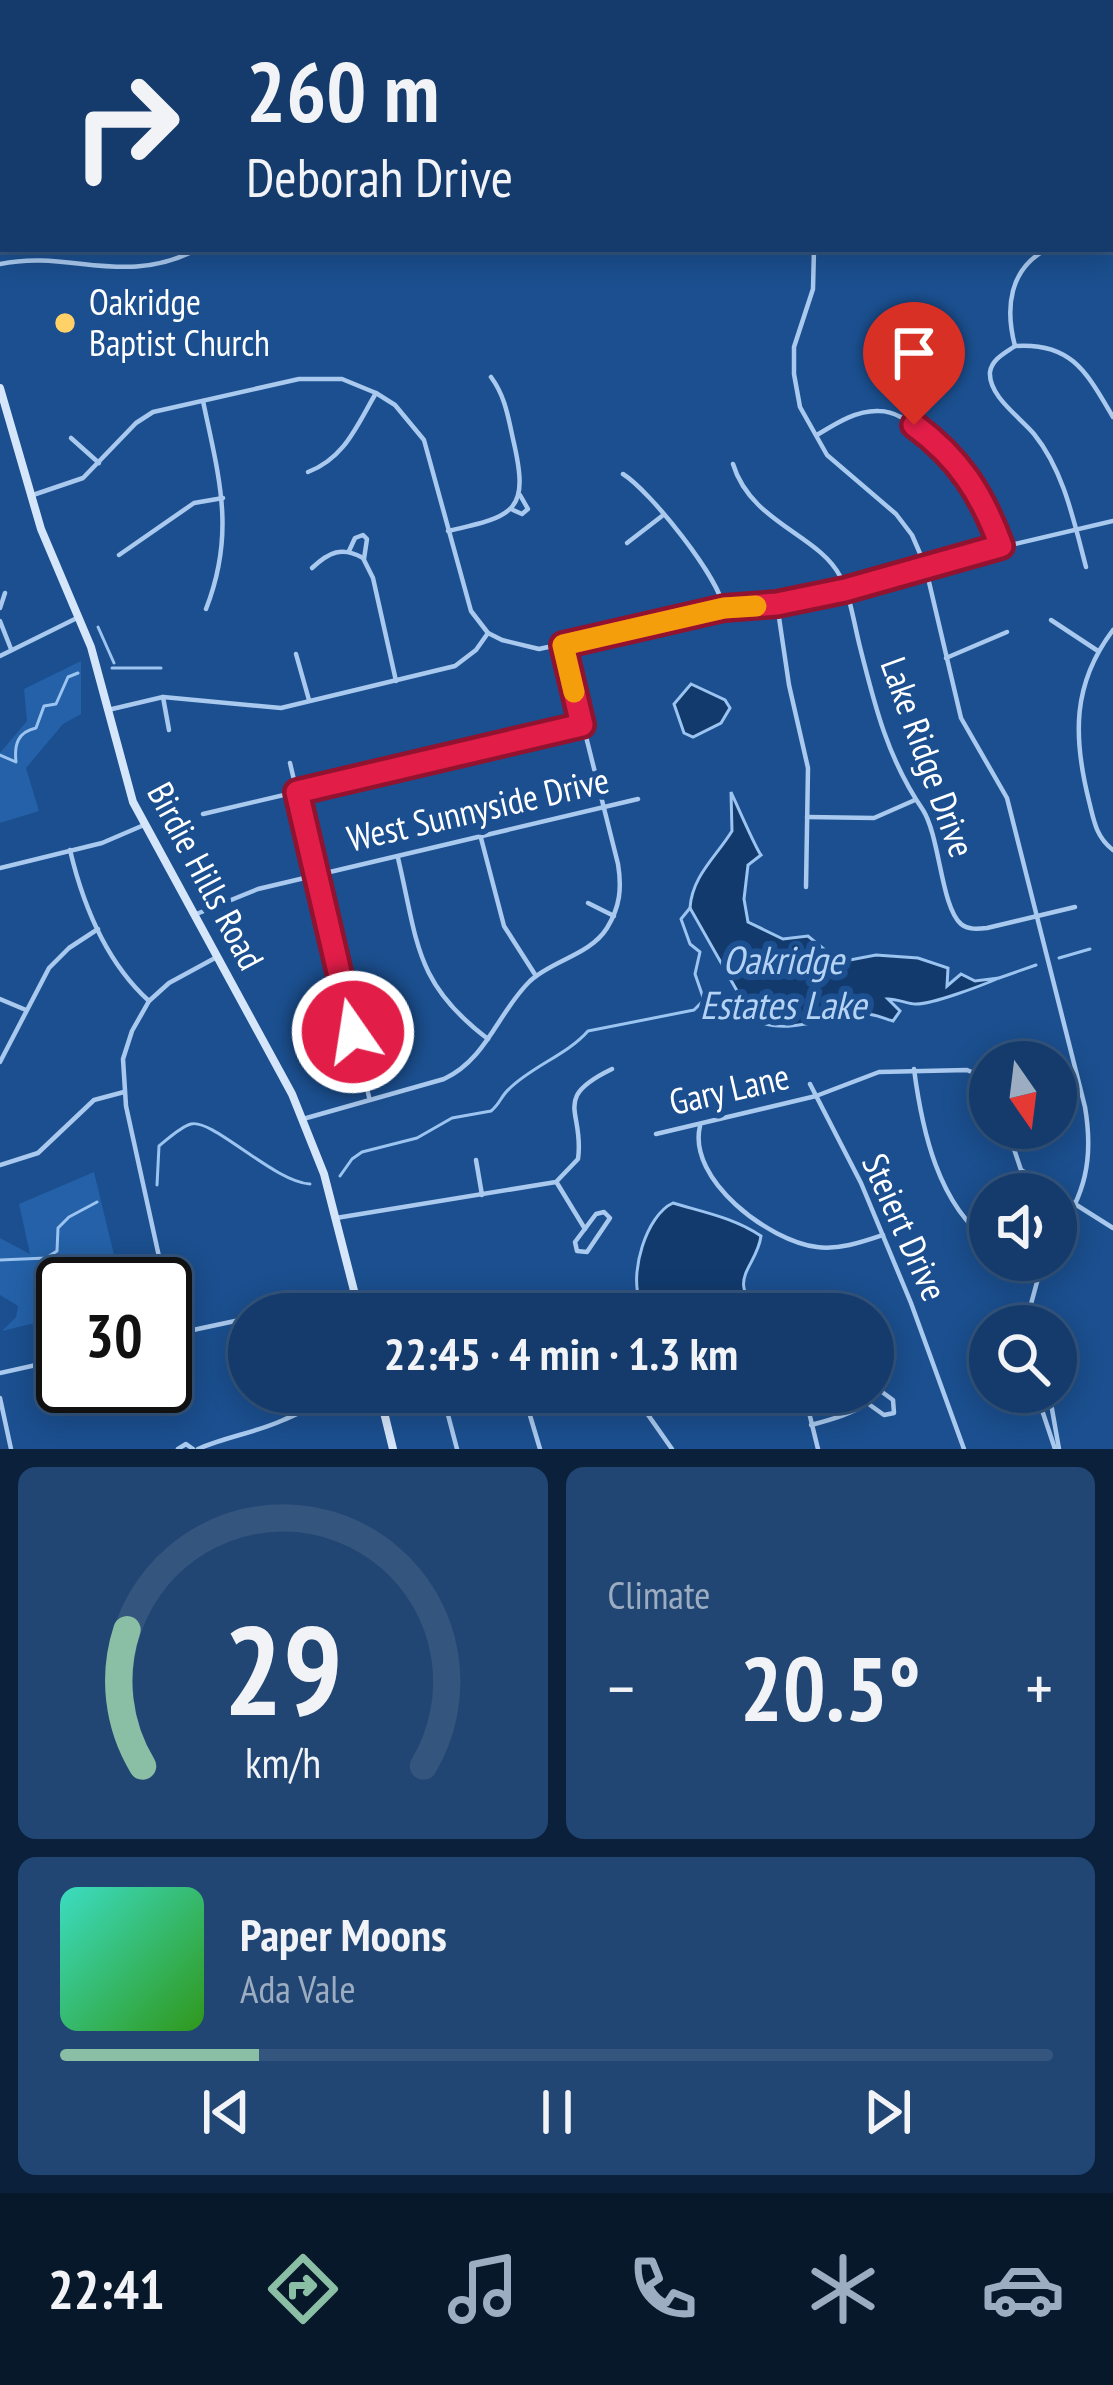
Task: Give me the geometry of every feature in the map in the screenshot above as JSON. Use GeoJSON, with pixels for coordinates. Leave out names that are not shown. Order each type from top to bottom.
{"type":"FeatureCollection","features":[{"type":"Feature","properties":{"kind":"main road","name":"Birdie Hills Road"},"geometry":{"type":"LineString","coordinates":[[0,388],[30,496],[80,617],[124,775],[144,825],[303,1119],[337,1218],[356,1293]]}},
{"type":"Feature","properties":{"kind":"main road"},"geometry":{"type":"LineString","coordinates":[[385,1413],[393,1449]]}},
{"type":"Feature","properties":{"kind":"street"},"geometry":{"type":"LineString","coordinates":[[0,264],[27,261],[127,269],[161,264],[190,252]]}},
{"type":"Feature","properties":{"kind":"street"},"geometry":{"type":"LineString","coordinates":[[814,252],[816,273],[793,362],[800,407],[815,437],[840,468],[896,514],[925,565],[962,718],[1007,798],[1090,1137],[1089,1168],[1077,1206],[1113,1228]]}},
{"type":"Feature","properties":{"kind":"street"},"geometry":{"type":"LineString","coordinates":[[1015,346],[1008,319],[1011,295],[1024,266],[1043,252]]}},
{"type":"Feature","properties":{"kind":"street"},"geometry":{"type":"LineString","coordinates":[[1087,567],[1065,491],[1037,438],[992,383],[990,369],[1015,346],[1047,346],[1064,353],[1093,382],[1113,417]]}},
{"type":"Feature","properties":{"kind":"street"},"geometry":{"type":"LineString","coordinates":[[448,531],[485,523],[511,509],[520,495],[521,474],[502,393],[491,377]]}},
{"type":"Feature","properties":{"kind":"street"},"geometry":{"type":"LineString","coordinates":[[30,496],[83,478],[136,423],[153,412],[299,379],[342,379],[395,405],[424,440],[471,611],[488,632],[529,648],[563,645],[724,608],[777,604],[845,590],[925,565],[1113,521]]}},
{"type":"Feature","properties":{"kind":"street"},"geometry":{"type":"LineString","coordinates":[[308,472],[328,464],[344,448],[376,392]]}},
{"type":"Feature","properties":{"kind":"street"},"geometry":{"type":"LineString","coordinates":[[203,401],[223,499],[224,548],[206,609]]}},
{"type":"Feature","properties":{"kind":"street"},"geometry":{"type":"LineString","coordinates":[[815,437],[873,411],[905,419],[959,464],[987,508],[1001,546]]}},
{"type":"Feature","properties":{"kind":"street"},"geometry":{"type":"LineString","coordinates":[[71,438],[99,463]]}},
{"type":"Feature","properties":{"kind":"street","name":"Lake Ridge Drive"},"geometry":{"type":"LineString","coordinates":[[733,464],[738,482],[755,502],[831,564],[845,590],[880,727],[893,763],[932,827],[959,923],[972,929],[987,928],[1075,907]]}},
{"type":"Feature","properties":{"kind":"street"},"geometry":{"type":"LineString","coordinates":[[623,474],[640,486],[713,576],[724,608]]}},
{"type":"Feature","properties":{"kind":"street"},"geometry":{"type":"LineString","coordinates":[[511,509],[519,514],[528,509],[520,495]]}},
{"type":"Feature","properties":{"kind":"street"},"geometry":{"type":"LineString","coordinates":[[119,555],[194,503],[223,499]]}},
{"type":"Feature","properties":{"kind":"street"},"geometry":{"type":"LineString","coordinates":[[627,543],[662,516]]}},
{"type":"Feature","properties":{"kind":"street"},"geometry":{"type":"LineString","coordinates":[[349,551],[355,538],[363,536],[367,539],[364,559]]}},
{"type":"Feature","properties":{"kind":"street"},"geometry":{"type":"LineString","coordinates":[[312,568],[325,556],[349,551],[364,559],[374,578],[396,681]]}},
{"type":"Feature","properties":{"kind":"street"},"geometry":{"type":"LineString","coordinates":[[0,608],[4,593]]}},
{"type":"Feature","properties":{"kind":"street"},"geometry":{"type":"LineString","coordinates":[[777,604],[808,768],[806,887]]}},
{"type":"Feature","properties":{"kind":"street"},"geometry":{"type":"LineString","coordinates":[[0,656],[80,617]]}},
{"type":"Feature","properties":{"kind":"street"},"geometry":{"type":"LineString","coordinates":[[1051,620],[1098,651]]}},
{"type":"Feature","properties":{"kind":"street"},"geometry":{"type":"LineString","coordinates":[[0,621],[12,650]]}},
{"type":"Feature","properties":{"kind":"street"},"geometry":{"type":"LineString","coordinates":[[1113,630],[1098,651],[1079,701],[1076,742],[1096,828],[1102,842],[1113,850]]}},
{"type":"Feature","properties":{"kind":"street"},"geometry":{"type":"LineString","coordinates":[[107,710],[164,697],[281,707],[455,666],[476,650],[488,632]]}},
{"type":"Feature","properties":{"kind":"street"},"geometry":{"type":"LineString","coordinates":[[946,658],[1007,632]]}},
{"type":"Feature","properties":{"kind":"street"},"geometry":{"type":"LineString","coordinates":[[303,1119],[452,1075],[470,1062],[536,976],[590,946],[614,916],[620,878],[563,645]]}},
{"type":"Feature","properties":{"kind":"street"},"geometry":{"type":"LineString","coordinates":[[296,654],[309,700]]}},
{"type":"Feature","properties":{"kind":"street"},"geometry":{"type":"LineString","coordinates":[[164,697],[169,730]]}},
{"type":"Feature","properties":{"kind":"street"},"geometry":{"type":"LineString","coordinates":[[203,814],[582,725]]}},
{"type":"Feature","properties":{"kind":"street"},"geometry":{"type":"LineString","coordinates":[[290,763],[369,1097]]}},
{"type":"Feature","properties":{"kind":"street","name":"West Sunnyside Drive"},"geometry":{"type":"LineString","coordinates":[[194,916],[238,895],[638,799]]}},
{"type":"Feature","properties":{"kind":"street"},"geometry":{"type":"LineString","coordinates":[[807,817],[881,817],[916,800]]}},
{"type":"Feature","properties":{"kind":"street"},"geometry":{"type":"LineString","coordinates":[[0,868],[118,838],[144,825]]}},
{"type":"Feature","properties":{"kind":"street"},"geometry":{"type":"LineString","coordinates":[[481,836],[504,926],[536,976]]}},
{"type":"Feature","properties":{"kind":"street"},"geometry":{"type":"LineString","coordinates":[[70,850],[80,891],[98,929],[124,974],[149,1001]]}},
{"type":"Feature","properties":{"kind":"street"},"geometry":{"type":"LineString","coordinates":[[398,856],[428,977],[459,1016],[488,1039]]}},
{"type":"Feature","properties":{"kind":"street"},"geometry":{"type":"LineString","coordinates":[[588,903],[614,916]]}},
{"type":"Feature","properties":{"kind":"street"},"geometry":{"type":"LineString","coordinates":[[0,1062],[58,958],[98,929]]}},
{"type":"Feature","properties":{"kind":"street"},"geometry":{"type":"LineString","coordinates":[[159,1257],[124,1092],[123,1059],[149,1001],[169,983],[217,956]]}},
{"type":"Feature","properties":{"kind":"street"},"geometry":{"type":"LineString","coordinates":[[0,999],[26,1010]]}},
{"type":"Feature","properties":{"kind":"street"},"geometry":{"type":"LineString","coordinates":[[304,1010],[346,1000]]}},
{"type":"Feature","properties":{"kind":"street"},"geometry":{"type":"LineString","coordinates":[[337,1218],[556,1182],[578,1159],[575,1101],[585,1084],[612,1069]]}},
{"type":"Feature","properties":{"kind":"street"},"geometry":{"type":"LineString","coordinates":[[914,1069],[946,1194],[969,1226]]}},
{"type":"Feature","properties":{"kind":"street","name":"Gary Lane"},"geometry":{"type":"LineString","coordinates":[[656,1134],[816,1096],[866,1075],[914,1069],[969,1071]]}},
{"type":"Feature","properties":{"kind":"street","name":"Steiert Drive"},"geometry":{"type":"LineString","coordinates":[[810,1084],[883,1235],[964,1449]]}},
{"type":"Feature","properties":{"kind":"street"},"geometry":{"type":"LineString","coordinates":[[0,1165],[38,1153],[94,1100],[124,1092]]}},
{"type":"Feature","properties":{"kind":"street"},"geometry":{"type":"LineString","coordinates":[[700,1126],[699,1148],[714,1180],[741,1209],[776,1233],[827,1248],[883,1235]]}},
{"type":"Feature","properties":{"kind":"street"},"geometry":{"type":"LineString","coordinates":[[476,1160],[482,1196]]}},
{"type":"Feature","properties":{"kind":"street"},"geometry":{"type":"LineString","coordinates":[[556,1182],[585,1229]]}},
{"type":"Feature","properties":{"kind":"street"},"geometry":{"type":"LineString","coordinates":[[599,1213],[610,1218],[581,1253],[574,1248],[585,1229],[599,1213]]}},
{"type":"Feature","properties":{"kind":"street"},"geometry":{"type":"LineString","coordinates":[[192,1330],[228,1323]]}},
{"type":"Feature","properties":{"kind":"street"},"geometry":{"type":"LineString","coordinates":[[0,1372],[36,1365]]}},
{"type":"Feature","properties":{"kind":"street"},"geometry":{"type":"LineString","coordinates":[[0,1397],[11,1449]]}},
{"type":"Feature","properties":{"kind":"street"},"geometry":{"type":"LineString","coordinates":[[178,1449],[186,1444],[195,1449],[218,1438],[277,1424],[296,1413]]}},
{"type":"Feature","properties":{"kind":"street"},"geometry":{"type":"LineString","coordinates":[[448,1413],[457,1449]]}},
{"type":"Feature","properties":{"kind":"street"},"geometry":{"type":"LineString","coordinates":[[530,1413],[540,1449]]}},
{"type":"Feature","properties":{"kind":"street"},"geometry":{"type":"LineString","coordinates":[[808,1413],[818,1449]]}},
{"type":"Feature","properties":{"kind":"street"},"geometry":{"type":"LineString","coordinates":[[811,1426],[853,1413]]}},
{"type":"Feature","properties":{"kind":"street"},"geometry":{"type":"LineString","coordinates":[[1044,1413],[1057,1449]]}},
{"type":"Feature","properties":{"kind":"street"},"geometry":{"type":"LineString","coordinates":[[1051,1413],[1057,1449]]}},
{"type":"Feature","properties":{"kind":"street"},"geometry":{"type":"LineString","coordinates":[[650,1414],[672,1449]]}},
{"type":"Feature","properties":{"kind":"shaded area"},"geometry":{"type":"Polygon","coordinates":[[[81,661],[81,714],[63,724],[26,768],[39,811],[0,823],[0,753],[27,721],[24,689],[81,661]]]}},
{"type":"Feature","properties":{"kind":"shaded area"},"geometry":{"type":"Polygon","coordinates":[[[94,1172],[114,1257],[36,1257],[36,1323],[2,1331],[16,1317],[18,1306],[0,1295],[0,1238],[30,1254],[19,1204],[94,1172]]]}},
{"type":"Feature","properties":{"kind":"water"},"geometry":{"type":"Polygon","coordinates":[[[691,684],[725,700],[730,708],[721,723],[693,737],[684,733],[674,704],[691,684]]]}},
{"type":"Feature","properties":{"kind":"water","name":"Oakridge Estates Lake"},"geometry":{"type":"Polygon","coordinates":[[[731,792],[761,855],[748,865],[744,899],[748,922],[783,939],[808,936],[831,955],[850,960],[876,955],[918,958],[948,968],[947,986],[961,974],[975,981],[999,978],[923,1003],[888,999],[900,1011],[893,1021],[866,1014],[780,1026],[753,1019],[690,908],[700,876],[732,831],[731,792]]]}},
{"type":"Feature","properties":{"kind":"water"},"geometry":{"type":"Polygon","coordinates":[[[673,1203],[730,1220],[761,1236],[745,1275],[746,1293],[638,1293],[642,1246],[663,1210],[673,1203]]]}},
{"type":"Feature","properties":{"kind":"waterway"},"geometry":{"type":"LineString","coordinates":[[98,627],[114,663]]}},
{"type":"Feature","properties":{"kind":"waterway"},"geometry":{"type":"LineString","coordinates":[[112,668],[161,668]]}},
{"type":"Feature","properties":{"kind":"waterway"},"geometry":{"type":"LineString","coordinates":[[0,755],[16,762],[21,736],[36,728],[44,706],[56,704],[68,677],[78,673]]}},
{"type":"Feature","properties":{"kind":"waterway"},"geometry":{"type":"LineString","coordinates":[[340,1176],[362,1152],[417,1138],[452,1118],[491,1111],[518,1081],[588,1031],[694,1010],[704,1000],[695,974],[700,952],[690,944],[681,919],[690,908]]}},
{"type":"Feature","properties":{"kind":"waterway"},"geometry":{"type":"LineString","coordinates":[[1059,958],[1090,949]]}},
{"type":"Feature","properties":{"kind":"waterway"},"geometry":{"type":"LineString","coordinates":[[999,978],[1036,965]]}},
{"type":"Feature","properties":{"kind":"waterway"},"geometry":{"type":"LineString","coordinates":[[157,1185],[159,1146],[191,1124],[213,1131],[279,1173],[310,1184]]}},
{"type":"Feature","properties":{"kind":"waterway"},"geometry":{"type":"LineString","coordinates":[[0,1260],[46,1258],[57,1251],[58,1228],[97,1202]]}},
{"type":"Feature","properties":{"kind":"slow traffic"},"geometry":{"type":"LineString","coordinates":[[574,692],[563,645],[724,608],[756,606]]}},
{"type":"Feature","properties":{"kind":"place","name":"Oakridge Baptist Church"},"geometry":{"type":"Point","coordinates":[65,323]}},
{"type":"Feature","properties":{"kind":"route"},"geometry":{"type":"LineString","coordinates":[[353,1032],[297,792],[582,725],[563,645],[724,608],[777,604],[845,590],[1001,546],[974,484],[943,447],[914,425]]}}]}
